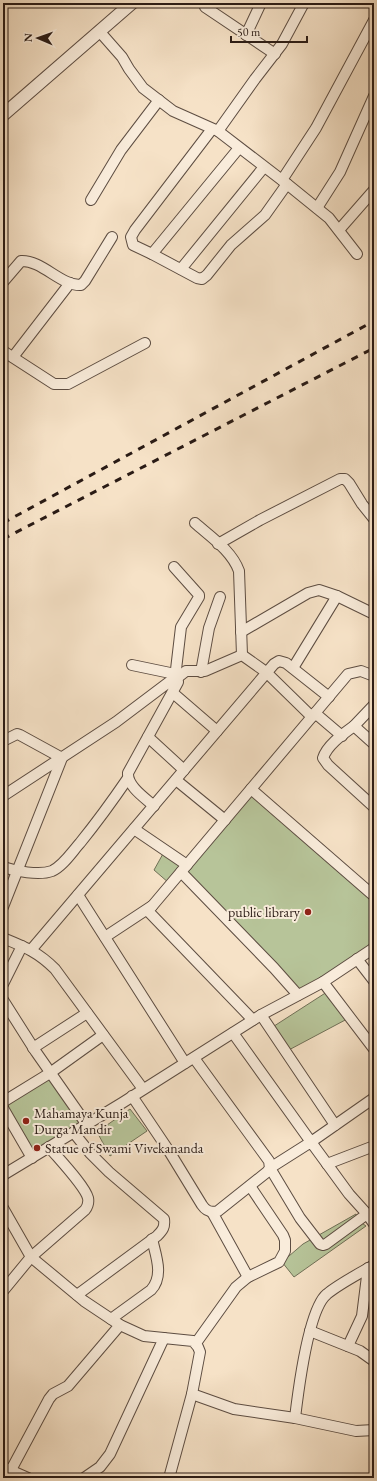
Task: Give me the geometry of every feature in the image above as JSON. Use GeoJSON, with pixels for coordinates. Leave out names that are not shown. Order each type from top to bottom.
{"type":"FeatureCollection","features":[{"type":"Feature","properties":{"kind":"street"},"geometry":{"type":"LineString","coordinates":[[4,113],[132,3]]}},
{"type":"Feature","properties":{"kind":"street"},"geometry":{"type":"LineString","coordinates":[[246,35],[261,3]]}},
{"type":"Feature","properties":{"kind":"street"},"geometry":{"type":"LineString","coordinates":[[304,3],[275,54],[131,237],[133,245],[197,278],[202,279],[207,275],[231,245],[265,215],[316,128],[374,20]]}},
{"type":"Feature","properties":{"kind":"street"},"geometry":{"type":"LineString","coordinates":[[205,7],[275,54]]}},
{"type":"Feature","properties":{"kind":"street"},"geometry":{"type":"LineString","coordinates":[[100,32],[122,57],[143,88],[173,110],[215,130],[284,182],[328,218],[357,254]]}},
{"type":"Feature","properties":{"kind":"street"},"geometry":{"type":"LineString","coordinates":[[317,208],[340,172],[374,96]]}},
{"type":"Feature","properties":{"kind":"street"},"geometry":{"type":"LineString","coordinates":[[91,200],[121,150],[159,100]]}},
{"type":"Feature","properties":{"kind":"street"},"geometry":{"type":"LineString","coordinates":[[152,254],[239,148]]}},
{"type":"Feature","properties":{"kind":"street"},"geometry":{"type":"LineString","coordinates":[[180,269],[264,167]]}},
{"type":"Feature","properties":{"kind":"street"},"geometry":{"type":"LineString","coordinates":[[339,230],[374,190]]}},
{"type":"Feature","properties":{"kind":"street"},"geometry":{"type":"LineString","coordinates":[[3,282],[22,261],[26,261],[42,267],[70,283],[81,285],[112,237]]}},
{"type":"Feature","properties":{"kind":"street"},"geometry":{"type":"LineString","coordinates":[[13,357],[70,283]]}},
{"type":"Feature","properties":{"kind":"street"},"geometry":{"type":"LineString","coordinates":[[3,351],[54,384],[68,384],[145,343]]}},
{"type":"Feature","properties":{"kind":"street"},"geometry":{"type":"LineString","coordinates":[[218,544],[260,520],[340,479],[345,479],[349,483],[362,504],[374,518]]}},
{"type":"Feature","properties":{"kind":"street"},"geometry":{"type":"LineString","coordinates":[[195,523],[236,562],[239,571],[242,655]]}},
{"type":"Feature","properties":{"kind":"street"},"geometry":{"type":"LineString","coordinates":[[3,867],[17,871],[47,872],[58,867],[70,855],[103,814],[128,778],[129,769],[178,682],[176,676],[181,627],[199,597],[174,567]]}},
{"type":"Feature","properties":{"kind":"street"},"geometry":{"type":"LineString","coordinates":[[241,632],[308,593],[319,590],[337,596],[374,614]]}},
{"type":"Feature","properties":{"kind":"street"},"geometry":{"type":"LineString","coordinates":[[293,668],[337,596]]}},
{"type":"Feature","properties":{"kind":"street"},"geometry":{"type":"LineString","coordinates":[[201,672],[209,628],[220,597]]}},
{"type":"Feature","properties":{"kind":"street"},"geometry":{"type":"LineString","coordinates":[[3,796],[116,722],[176,676],[186,671],[201,672],[242,655]]}},
{"type":"Feature","properties":{"kind":"street"},"geometry":{"type":"LineString","coordinates":[[242,655],[266,672],[314,715],[342,736]]}},
{"type":"Feature","properties":{"kind":"street"},"geometry":{"type":"LineString","coordinates":[[3,984],[27,948],[78,895],[266,672],[279,661],[286,663],[329,697]]}},
{"type":"Feature","properties":{"kind":"street"},"geometry":{"type":"LineString","coordinates":[[132,665],[176,676]]}},
{"type":"Feature","properties":{"kind":"street"},"geometry":{"type":"LineString","coordinates":[[335,1125],[257,1017],[148,911],[348,674],[361,670],[374,676]]}},
{"type":"Feature","properties":{"kind":"street"},"geometry":{"type":"LineString","coordinates":[[173,693],[217,731]]}},
{"type":"Feature","properties":{"kind":"street"},"geometry":{"type":"LineString","coordinates":[[374,705],[325,753],[323,758],[325,762],[374,807]]}},
{"type":"Feature","properties":{"kind":"street"},"geometry":{"type":"LineString","coordinates":[[354,726],[374,744]]}},
{"type":"Feature","properties":{"kind":"street"},"geometry":{"type":"LineString","coordinates":[[3,741],[20,734],[62,758]]}},
{"type":"Feature","properties":{"kind":"street"},"geometry":{"type":"LineString","coordinates":[[148,737],[184,770]]}},
{"type":"Feature","properties":{"kind":"street"},"geometry":{"type":"LineString","coordinates":[[3,907],[62,758]]}},
{"type":"Feature","properties":{"kind":"street"},"geometry":{"type":"LineString","coordinates":[[128,778],[131,784],[154,806]]}},
{"type":"Feature","properties":{"kind":"street"},"geometry":{"type":"LineString","coordinates":[[176,780],[225,820]]}},
{"type":"Feature","properties":{"kind":"street"},"geometry":{"type":"LineString","coordinates":[[251,789],[374,896]]}},
{"type":"Feature","properties":{"kind":"street"},"geometry":{"type":"LineString","coordinates":[[134,829],[184,869],[298,995]]}},
{"type":"Feature","properties":{"kind":"street"},"geometry":{"type":"LineString","coordinates":[[78,895],[185,1063]]}},
{"type":"Feature","properties":{"kind":"street"},"geometry":{"type":"LineString","coordinates":[[105,937],[152,906]]}},
{"type":"Feature","properties":{"kind":"street"},"geometry":{"type":"LineString","coordinates":[[3,938],[41,955],[55,969],[143,1089]]}},
{"type":"Feature","properties":{"kind":"street"},"geometry":{"type":"LineString","coordinates":[[3,1175],[87,1125],[233,1034],[257,1017],[323,982],[374,948]]}},
{"type":"Feature","properties":{"kind":"street"},"geometry":{"type":"LineString","coordinates":[[357,959],[374,981]]}},
{"type":"Feature","properties":{"kind":"street"},"geometry":{"type":"LineString","coordinates":[[323,982],[374,1049]]}},
{"type":"Feature","properties":{"kind":"street"},"geometry":{"type":"LineString","coordinates":[[3,1000],[33,1048],[87,1125]]}},
{"type":"Feature","properties":{"kind":"street"},"geometry":{"type":"LineString","coordinates":[[33,1048],[87,1013]]}},
{"type":"Feature","properties":{"kind":"street"},"geometry":{"type":"LineString","coordinates":[[194,1058],[269,1161],[270,1168],[300,1218],[320,1244],[326,1244],[371,1217],[349,1194],[233,1034]]}},
{"type":"Feature","properties":{"kind":"street"},"geometry":{"type":"LineString","coordinates":[[3,1102],[50,1073],[103,1035]]}},
{"type":"Feature","properties":{"kind":"street"},"geometry":{"type":"LineString","coordinates":[[132,1096],[169,1151],[196,1196],[205,1209],[212,1212],[218,1211],[270,1168],[311,1142],[374,1098]]}},
{"type":"Feature","properties":{"kind":"street"},"geometry":{"type":"LineString","coordinates":[[3,1108],[32,1158]]}},
{"type":"Feature","properties":{"kind":"street"},"geometry":{"type":"LineString","coordinates":[[74,1133],[90,1153],[109,1172],[164,1219],[163,1230],[77,1295]]}},
{"type":"Feature","properties":{"kind":"street"},"geometry":{"type":"LineString","coordinates":[[327,1164],[374,1146]]}},
{"type":"Feature","properties":{"kind":"street"},"geometry":{"type":"LineString","coordinates":[[3,1291],[31,1257],[88,1206],[88,1199],[83,1188],[49,1147]]}},
{"type":"Feature","properties":{"kind":"street"},"geometry":{"type":"LineString","coordinates":[[196,1343],[236,1287],[248,1277],[279,1262],[285,1251],[286,1245],[284,1235],[250,1186]]}},
{"type":"Feature","properties":{"kind":"street"},"geometry":{"type":"LineString","coordinates":[[212,1212],[248,1277]]}},
{"type":"Feature","properties":{"kind":"street"},"geometry":{"type":"LineString","coordinates":[[4,1215],[31,1257],[84,1301],[120,1325],[144,1336],[193,1341],[196,1343],[200,1352],[192,1394],[169,1478]]}},
{"type":"Feature","properties":{"kind":"street"},"geometry":{"type":"LineString","coordinates":[[111,1319],[157,1284],[159,1273],[152,1239]]}},
{"type":"Feature","properties":{"kind":"street"},"geometry":{"type":"LineString","coordinates":[[295,1418],[301,1372],[310,1331],[318,1306],[326,1294],[371,1266]]}},
{"type":"Feature","properties":{"kind":"street"},"geometry":{"type":"LineString","coordinates":[[348,1346],[362,1316],[371,1266]]}},
{"type":"Feature","properties":{"kind":"street"},"geometry":{"type":"LineString","coordinates":[[28,1478],[7,1469],[49,1399],[53,1394],[68,1386],[120,1325]]}},
{"type":"Feature","properties":{"kind":"street"},"geometry":{"type":"LineString","coordinates":[[310,1331],[360,1350],[374,1361]]}},
{"type":"Feature","properties":{"kind":"street"},"geometry":{"type":"LineString","coordinates":[[84,1478],[100,1467],[110,1454],[164,1338]]}},
{"type":"Feature","properties":{"kind":"street"},"geometry":{"type":"LineString","coordinates":[[192,1394],[234,1409],[295,1418],[356,1431],[374,1430]]}},
{"type":"Feature","properties":{"kind":"green space"},"geometry":{"type":"Polygon","coordinates":[[[252,794],[374,899],[374,953],[302,997],[186,872],[252,794]]]}},
{"type":"Feature","properties":{"kind":"green space"},"geometry":{"type":"Polygon","coordinates":[[[164,852],[184,866],[169,883],[154,870],[164,852]]]}},
{"type":"Feature","properties":{"kind":"green space"},"geometry":{"type":"Polygon","coordinates":[[[330,990],[349,1018],[285,1052],[268,1030],[330,990]]]}},
{"type":"Feature","properties":{"kind":"green space"},"geometry":{"type":"Polygon","coordinates":[[[50,1075],[88,1127],[33,1155],[3,1104],[50,1075]]]}},
{"type":"Feature","properties":{"kind":"green space"},"geometry":{"type":"Polygon","coordinates":[[[130,1109],[147,1131],[110,1156],[97,1132],[130,1109]]]}},
{"type":"Feature","properties":{"kind":"green space"},"geometry":{"type":"Polygon","coordinates":[[[356,1214],[359,1221],[366,1226],[294,1277],[282,1262],[303,1244],[356,1214]]]}},
{"type":"Feature","properties":{"kind":"railway"},"geometry":{"type":"LineString","coordinates":[[3,523],[374,321]]}},
{"type":"Feature","properties":{"kind":"railway"},"geometry":{"type":"LineString","coordinates":[[3,539],[374,348]]}},
{"type":"Feature","properties":{"kind":"place","name":"public library"},"geometry":{"type":"Point","coordinates":[308,912]}},
{"type":"Feature","properties":{"kind":"place","name":"Mahamaya Kunja Durga Mandir"},"geometry":{"type":"Point","coordinates":[26,1121]}},
{"type":"Feature","properties":{"kind":"place","name":"Statue of Swami Vivekananda"},"geometry":{"type":"Point","coordinates":[37,1148]}}]}
